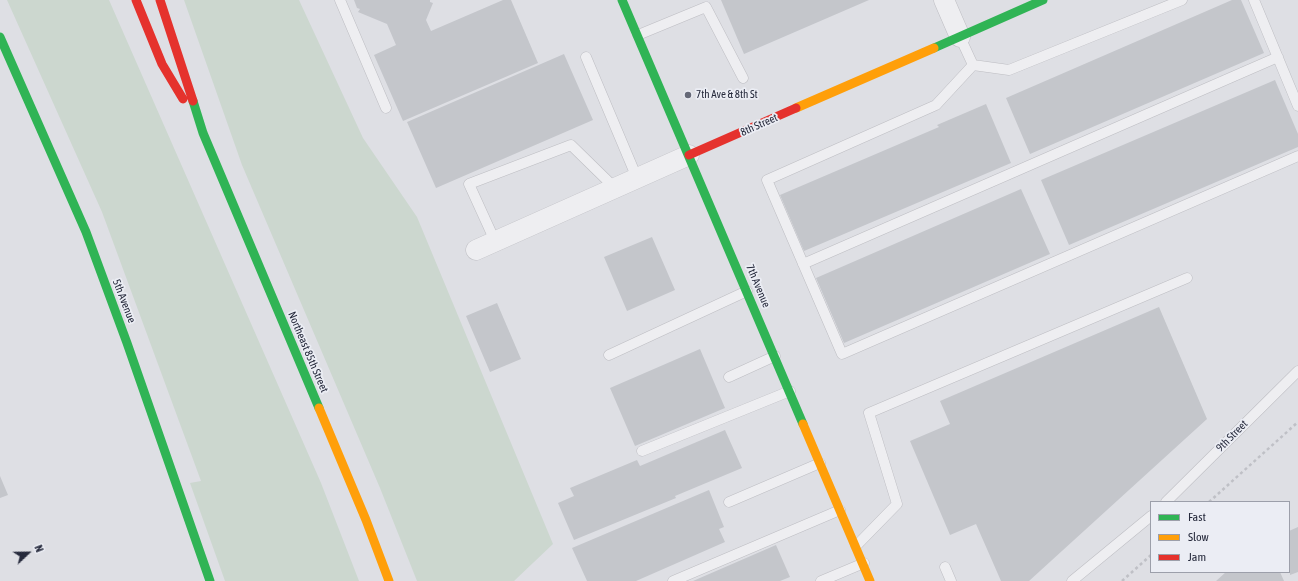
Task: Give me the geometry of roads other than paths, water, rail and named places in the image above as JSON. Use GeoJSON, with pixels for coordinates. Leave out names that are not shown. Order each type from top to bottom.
{"type":"FeatureCollection","features":[{"type":"Feature","properties":{"kind":"street","name":"Northeast 85th Street"},"geometry":{"type":"LineString","coordinates":[[136,0],[162,64],[203,132]]}},
{"type":"Feature","properties":{"kind":"street","name":"Northeast 85th Street"},"geometry":{"type":"LineString","coordinates":[[160,0],[203,132],[366,520],[389,581]]}},
{"type":"Feature","properties":{"kind":"street","name":"7th Avenue"},"geometry":{"type":"LineString","coordinates":[[622,0],[864,563],[870,581]]}},
{"type":"Feature","properties":{"kind":"street"},"geometry":{"type":"LineString","coordinates":[[944,0],[960,37]]}},
{"type":"Feature","properties":{"kind":"street","name":"8th Street"},"geometry":{"type":"LineString","coordinates":[[476,250],[1043,0]]}},
{"type":"Feature","properties":{"kind":"street","name":"5th Avenue"},"geometry":{"type":"LineString","coordinates":[[0,36],[86,232],[127,343],[210,581]]}},
{"type":"Feature","properties":{"kind":"lane"},"geometry":{"type":"LineString","coordinates":[[340,0],[386,108]]}},
{"type":"Feature","properties":{"kind":"lane"},"geometry":{"type":"LineString","coordinates":[[973,65],[1010,70],[1182,0]]}},
{"type":"Feature","properties":{"kind":"lane"},"geometry":{"type":"LineString","coordinates":[[1254,0],[1298,106]]}},
{"type":"Feature","properties":{"kind":"lane"},"geometry":{"type":"LineString","coordinates":[[638,35],[706,7],[743,78]]}},
{"type":"Feature","properties":{"kind":"lane"},"geometry":{"type":"LineString","coordinates":[[960,37],[973,65]]}},
{"type":"Feature","properties":{"kind":"lane"},"geometry":{"type":"LineString","coordinates":[[586,57],[637,178]]}},
{"type":"Feature","properties":{"kind":"lane"},"geometry":{"type":"LineString","coordinates":[[803,264],[1278,57]]}},
{"type":"Feature","properties":{"kind":"lane"},"geometry":{"type":"LineString","coordinates":[[973,65],[936,106],[767,180],[842,354],[1298,156]]}},
{"type":"Feature","properties":{"kind":"lane"},"geometry":{"type":"LineString","coordinates":[[496,241],[469,184],[571,145],[615,188]]}},
{"type":"Feature","properties":{"kind":"lane"},"geometry":{"type":"LineString","coordinates":[[856,546],[897,504],[869,412],[1187,278]]}},
{"type":"Feature","properties":{"kind":"lane"},"geometry":{"type":"LineString","coordinates":[[609,355],[747,291]]}},
{"type":"Feature","properties":{"kind":"lane"},"geometry":{"type":"LineString","coordinates":[[728,377],[775,356]]}},
{"type":"Feature","properties":{"kind":"lane","name":"9th Street"},"geometry":{"type":"LineString","coordinates":[[1167,501],[1298,371]]}},
{"type":"Feature","properties":{"kind":"lane"},"geometry":{"type":"LineString","coordinates":[[642,451],[790,391]]}},
{"type":"Feature","properties":{"kind":"lane"},"geometry":{"type":"LineString","coordinates":[[729,502],[820,463]]}},
{"type":"Feature","properties":{"kind":"lane"},"geometry":{"type":"LineString","coordinates":[[673,581],[840,510]]}},
{"type":"Feature","properties":{"kind":"lane"},"geometry":{"type":"LineString","coordinates":[[1072,581],[1150,517]]}},
{"type":"Feature","properties":{"kind":"lane"},"geometry":{"type":"LineString","coordinates":[[820,581],[864,563]]}},
{"type":"Feature","properties":{"kind":"lane"},"geometry":{"type":"LineString","coordinates":[[945,567],[952,581]]}},
{"type":"Feature","properties":{"kind":"place","name":"7th Ave & 8th St"},"geometry":{"type":"Point","coordinates":[688,95]}}]}
